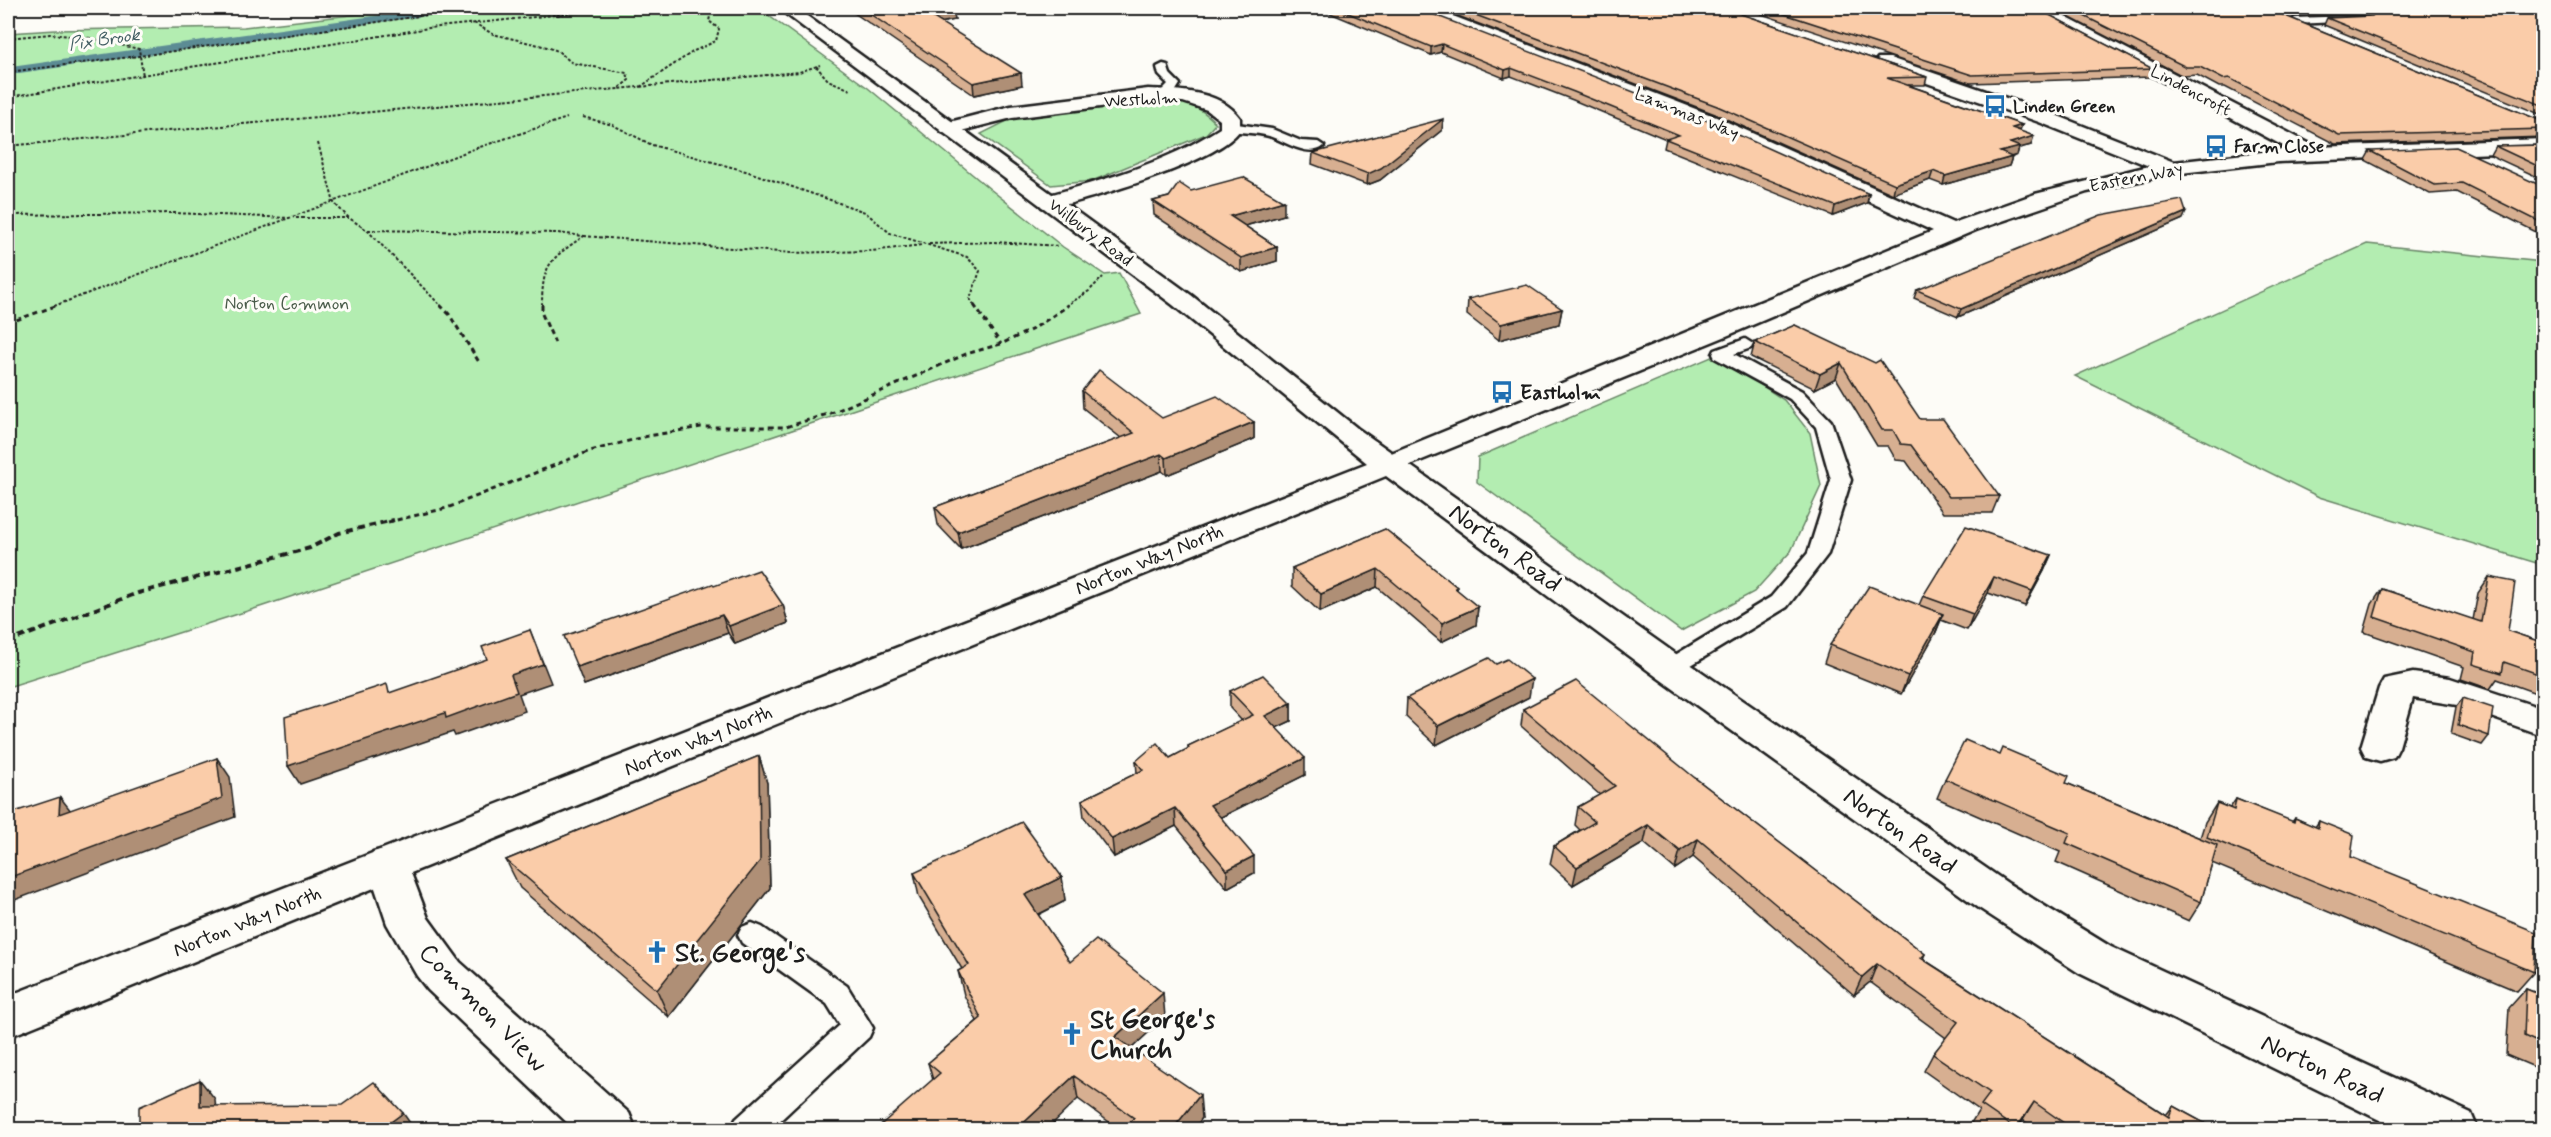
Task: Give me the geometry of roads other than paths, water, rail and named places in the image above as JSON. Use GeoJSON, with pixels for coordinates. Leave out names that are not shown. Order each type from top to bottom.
{"type":"FeatureCollection","features":[{"type":"Feature","properties":{"kind":"street","name":"Wilbury Road"},"geometry":{"type":"LineString","coordinates":[[786,8],[1182,300],[1329,419],[1390,464]]}},
{"type":"Feature","properties":{"kind":"street","name":"Lammas Way"},"geometry":{"type":"LineString","coordinates":[[1419,8],[1707,120],[1951,231]]}},
{"type":"Feature","properties":{"kind":"street","name":"Lindencroft"},"geometry":{"type":"LineString","coordinates":[[2037,8],[2314,155]]}},
{"type":"Feature","properties":{"kind":"street"},"geometry":{"type":"LineString","coordinates":[[2274,12],[2327,35]]}},
{"type":"Feature","properties":{"kind":"street"},"geometry":{"type":"LineString","coordinates":[[1869,57],[2046,118],[2171,168]]}},
{"type":"Feature","properties":{"kind":"street","name":"Westholm"},"geometry":{"type":"LineString","coordinates":[[949,128],[1011,112],[1148,95],[1185,96],[1214,106],[1230,118],[1230,127]]}},
{"type":"Feature","properties":{"kind":"street"},"geometry":{"type":"LineString","coordinates":[[1050,202],[1119,183],[1209,145],[1230,130],[1230,127]]}},
{"type":"Feature","properties":{"kind":"street","name":"Eastern Way"},"geometry":{"type":"LineString","coordinates":[[1951,231],[2064,192],[2171,168],[2314,155],[2544,145]]}},
{"type":"Feature","properties":{"kind":"street"},"geometry":{"type":"LineString","coordinates":[[2455,149],[2494,168]]}},
{"type":"Feature","properties":{"kind":"street"},"geometry":{"type":"LineString","coordinates":[[1390,464],[1951,231]]}},
{"type":"Feature","properties":{"kind":"street","name":"Norton Road"},"geometry":{"type":"LineString","coordinates":[[1390,464],[1670,668],[1994,896],[2095,960],[2453,1130]]}},
{"type":"Feature","properties":{"kind":"street","name":"Norton Way North"},"geometry":{"type":"LineString","coordinates":[[8,1017],[1390,464]]}},
{"type":"Feature","properties":{"kind":"street"},"geometry":{"type":"LineString","coordinates":[[2380,747],[2397,688],[2409,685],[2452,692],[2544,723]]}},
{"type":"Feature","properties":{"kind":"street","name":"Common View"},"geometry":{"type":"LineString","coordinates":[[388,864],[397,900],[422,951],[444,976],[611,1130]]}},
{"type":"Feature","properties":{"kind":"lane"},"geometry":{"type":"LineString","coordinates":[[2295,21],[2364,19]]}},
{"type":"Feature","properties":{"kind":"lane"},"geometry":{"type":"LineString","coordinates":[[1162,96],[1172,90],[1174,84],[1165,75],[1163,67]]}},
{"type":"Feature","properties":{"kind":"lane"},"geometry":{"type":"LineString","coordinates":[[1230,127],[1272,134],[1299,145],[1318,146]]}},
{"type":"Feature","properties":{"kind":"lane"},"geometry":{"type":"LineString","coordinates":[[1670,668],[1779,602],[1818,554],[1841,480],[1825,425],[1796,394],[1721,354],[1744,344]]}},
{"type":"Feature","properties":{"kind":"lane"},"geometry":{"type":"LineString","coordinates":[[747,1130],[858,1028],[837,995],[752,935]]}},
{"type":"Feature","properties":{"kind":"waterway","name":"Pix Brook"},"geometry":{"type":"LineString","coordinates":[[8,71],[456,8]]}},
{"type":"Feature","properties":{"kind":"place","name":"Linden Green"},"geometry":{"type":"Point","coordinates":[1995,106]}},
{"type":"Feature","properties":{"kind":"place","name":"Farm Close"},"geometry":{"type":"Point","coordinates":[2216,146]}},
{"type":"Feature","properties":{"kind":"place","name":"Eastholm"},"geometry":{"type":"Point","coordinates":[1502,392]}},
{"type":"Feature","properties":{"kind":"place","name":"St. George's"},"geometry":{"type":"Point","coordinates":[657,952]}},
{"type":"Feature","properties":{"kind":"place","name":"St George's Church"},"geometry":{"type":"Point","coordinates":[1072,1034]}},
{"type":"Feature","properties":{"kind":"park label","name":"Norton Common"},"geometry":{"type":"Point","coordinates":[287,303]}}]}
